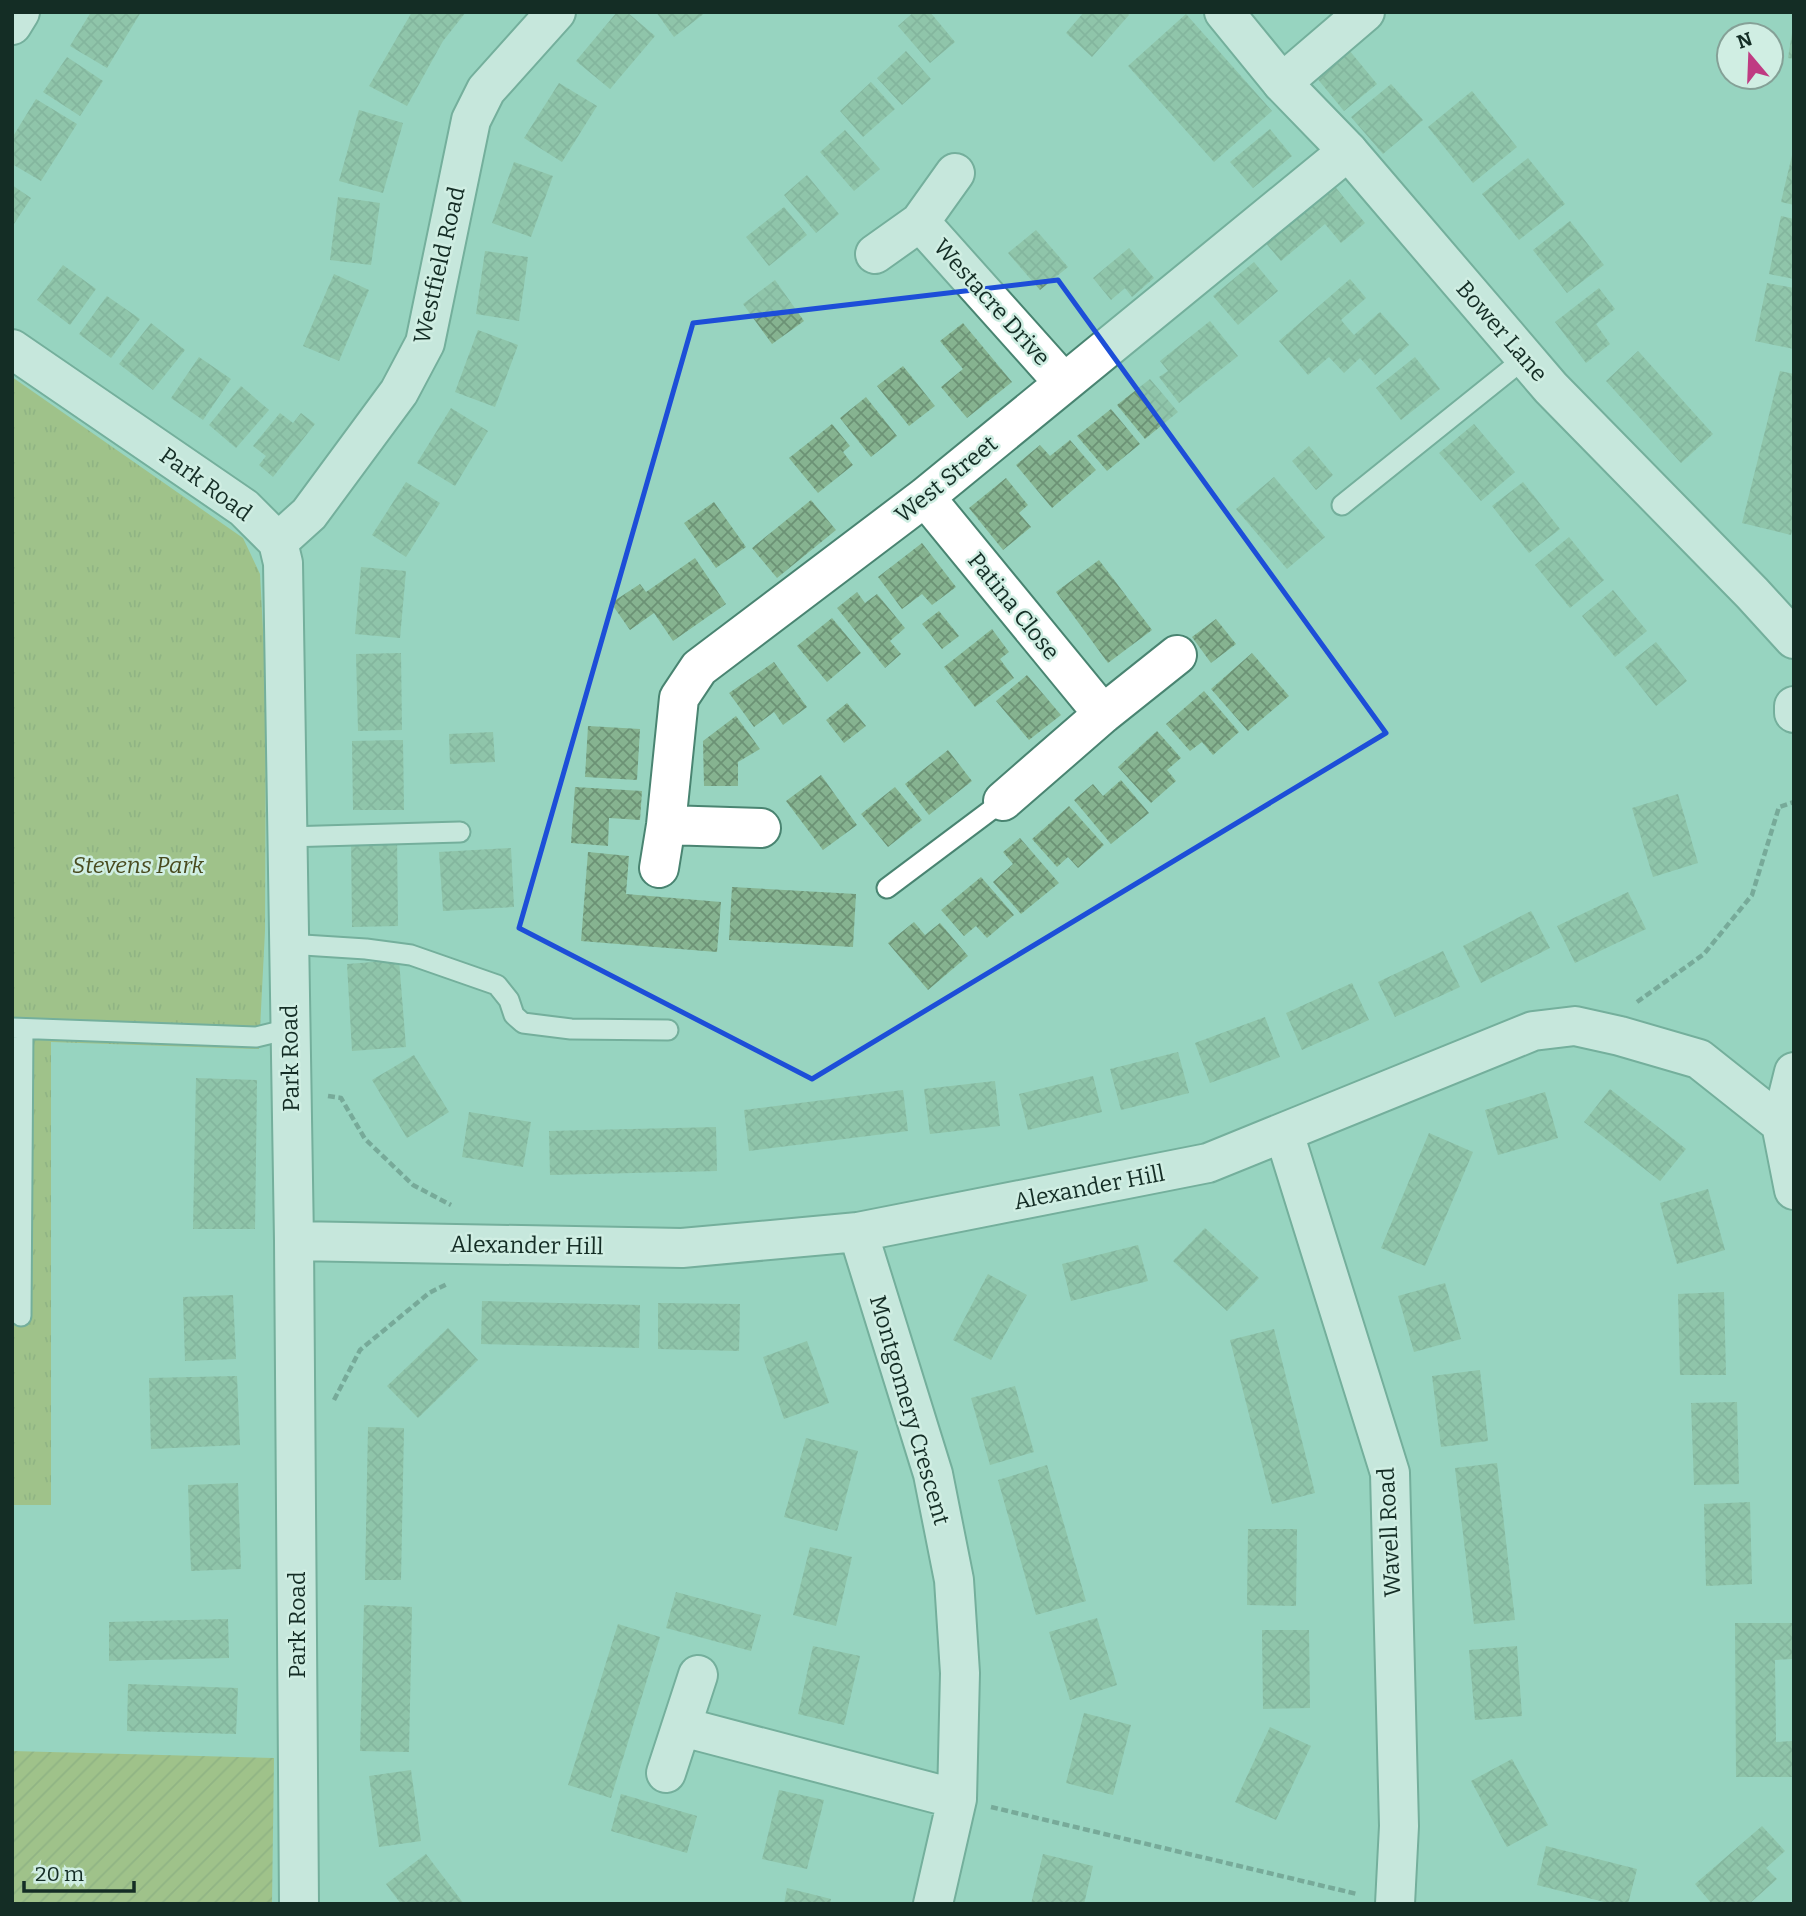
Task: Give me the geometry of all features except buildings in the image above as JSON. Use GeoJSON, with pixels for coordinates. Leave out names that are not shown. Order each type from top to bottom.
{"type":"FeatureCollection","features":[{"type":"Feature","properties":{"kind":"street"},"geometry":{"type":"LineString","coordinates":[[12,25],[20,12]]}},
{"type":"Feature","properties":{"kind":"street","name":"Westfield Road"},"geometry":{"type":"LineString","coordinates":[[278,542],[309,514],[399,393],[425,343],[471,120],[486,90],[556,12]]}},
{"type":"Feature","properties":{"kind":"street","name":"Bower Lane"},"geometry":{"type":"LineString","coordinates":[[1224,12],[1282,83],[1348,151],[1550,387],[1743,583],[1794,639]]}},
{"type":"Feature","properties":{"kind":"street"},"geometry":{"type":"LineString","coordinates":[[1282,83],[1365,12]]}},
{"type":"Feature","properties":{"kind":"street","name":"West Street"},"geometry":{"type":"LineString","coordinates":[[659,868],[679,698],[699,668],[925,497],[1348,151]]}},
{"type":"Feature","properties":{"kind":"street","name":"Westacre Drive"},"geometry":{"type":"LineString","coordinates":[[874,254],[920,222],[955,173]]}},
{"type":"Feature","properties":{"kind":"street","name":"Westacre Drive"},"geometry":{"type":"LineString","coordinates":[[920,222],[1064,383]]}},
{"type":"Feature","properties":{"kind":"street","name":"Park Road"},"geometry":{"type":"LineString","coordinates":[[12,349],[244,508],[278,542],[283,563],[294,1241],[299,1904]]}},
{"type":"Feature","properties":{"kind":"street","name":"Patina Close"},"geometry":{"type":"LineString","coordinates":[[925,497],[1103,714]]}},
{"type":"Feature","properties":{"kind":"street"},"geometry":{"type":"LineString","coordinates":[[1003,801],[1103,714],[1177,655]]}},
{"type":"Feature","properties":{"kind":"street"},"geometry":{"type":"LineString","coordinates":[[1794,706],[1794,713]]}},
{"type":"Feature","properties":{"kind":"street"},"geometry":{"type":"LineString","coordinates":[[666,825],[761,828]]}},
{"type":"Feature","properties":{"kind":"street","name":"Alexander Hill"},"geometry":{"type":"LineString","coordinates":[[294,1241],[682,1248],[858,1232],[1195,1166],[1284,1133],[1533,1031],[1575,1026],[1699,1059],[1781,1124]]}},
{"type":"Feature","properties":{"kind":"street"},"geometry":{"type":"LineString","coordinates":[[1794,1072],[1781,1124],[1794,1190]]}},
{"type":"Feature","properties":{"kind":"street","name":"Wavell Road"},"geometry":{"type":"LineString","coordinates":[[1284,1133],[1390,1473],[1399,1826],[1396,1904]]}},
{"type":"Feature","properties":{"kind":"street","name":"Montgomery Crescent"},"geometry":{"type":"LineString","coordinates":[[858,1232],[933,1474],[954,1580],[960,1673],[957,1799],[933,1904]]}},
{"type":"Feature","properties":{"kind":"street"},"geometry":{"type":"LineString","coordinates":[[666,1773],[698,1675]]}},
{"type":"Feature","properties":{"kind":"street"},"geometry":{"type":"LineString","coordinates":[[683,1727],[957,1799]]}},
{"type":"Feature","properties":{"kind":"lane"},"geometry":{"type":"LineString","coordinates":[[1342,505],[1525,358]]}},
{"type":"Feature","properties":{"kind":"lane"},"geometry":{"type":"LineString","coordinates":[[887,888],[1003,801]]}},
{"type":"Feature","properties":{"kind":"lane"},"geometry":{"type":"LineString","coordinates":[[286,837],[460,832]]}},
{"type":"Feature","properties":{"kind":"lane"},"geometry":{"type":"LineString","coordinates":[[288,944],[411,955],[498,985],[509,1000],[514,1015],[523,1023],[571,1029],[668,1030]]}},
{"type":"Feature","properties":{"kind":"lane"},"geometry":{"type":"LineString","coordinates":[[21,1316],[18,1029],[256,1037],[289,1029]]}},
{"type":"Feature","properties":{"kind":"path"},"geometry":{"type":"LineString","coordinates":[[1607,1033],[1636,1003],[1703,954],[1752,895],[1779,807],[1794,802]]}},
{"type":"Feature","properties":{"kind":"path"},"geometry":{"type":"LineString","coordinates":[[290,1091],[341,1098],[365,1139],[413,1185],[451,1204],[453,1244]]}},
{"type":"Feature","properties":{"kind":"path"},"geometry":{"type":"LineString","coordinates":[[295,1410],[331,1407],[360,1350],[429,1293],[449,1282]]}},
{"type":"Feature","properties":{"kind":"path"},"geometry":{"type":"LineString","coordinates":[[957,1799],[1396,1904]]}},
{"type":"Feature","properties":{"kind":"highlighted area"},"geometry":{"type":"Polygon","coordinates":[[[1058,280],[1386,733],[812,1079],[519,928],[693,323],[1058,280]]]}},
{"type":"Feature","properties":{"kind":"green space","name":"Stevens Park"},"geometry":{"type":"Polygon","coordinates":[[[12,377],[243,538],[260,574],[266,686],[265,931],[259,1049],[51,1042],[51,1505],[12,1505],[12,377]]]}},
{"type":"Feature","properties":{"kind":"green space"},"geometry":{"type":"Polygon","coordinates":[[[12,1751],[274,1758],[272,1904],[12,1904],[12,1751]]]}}]}
